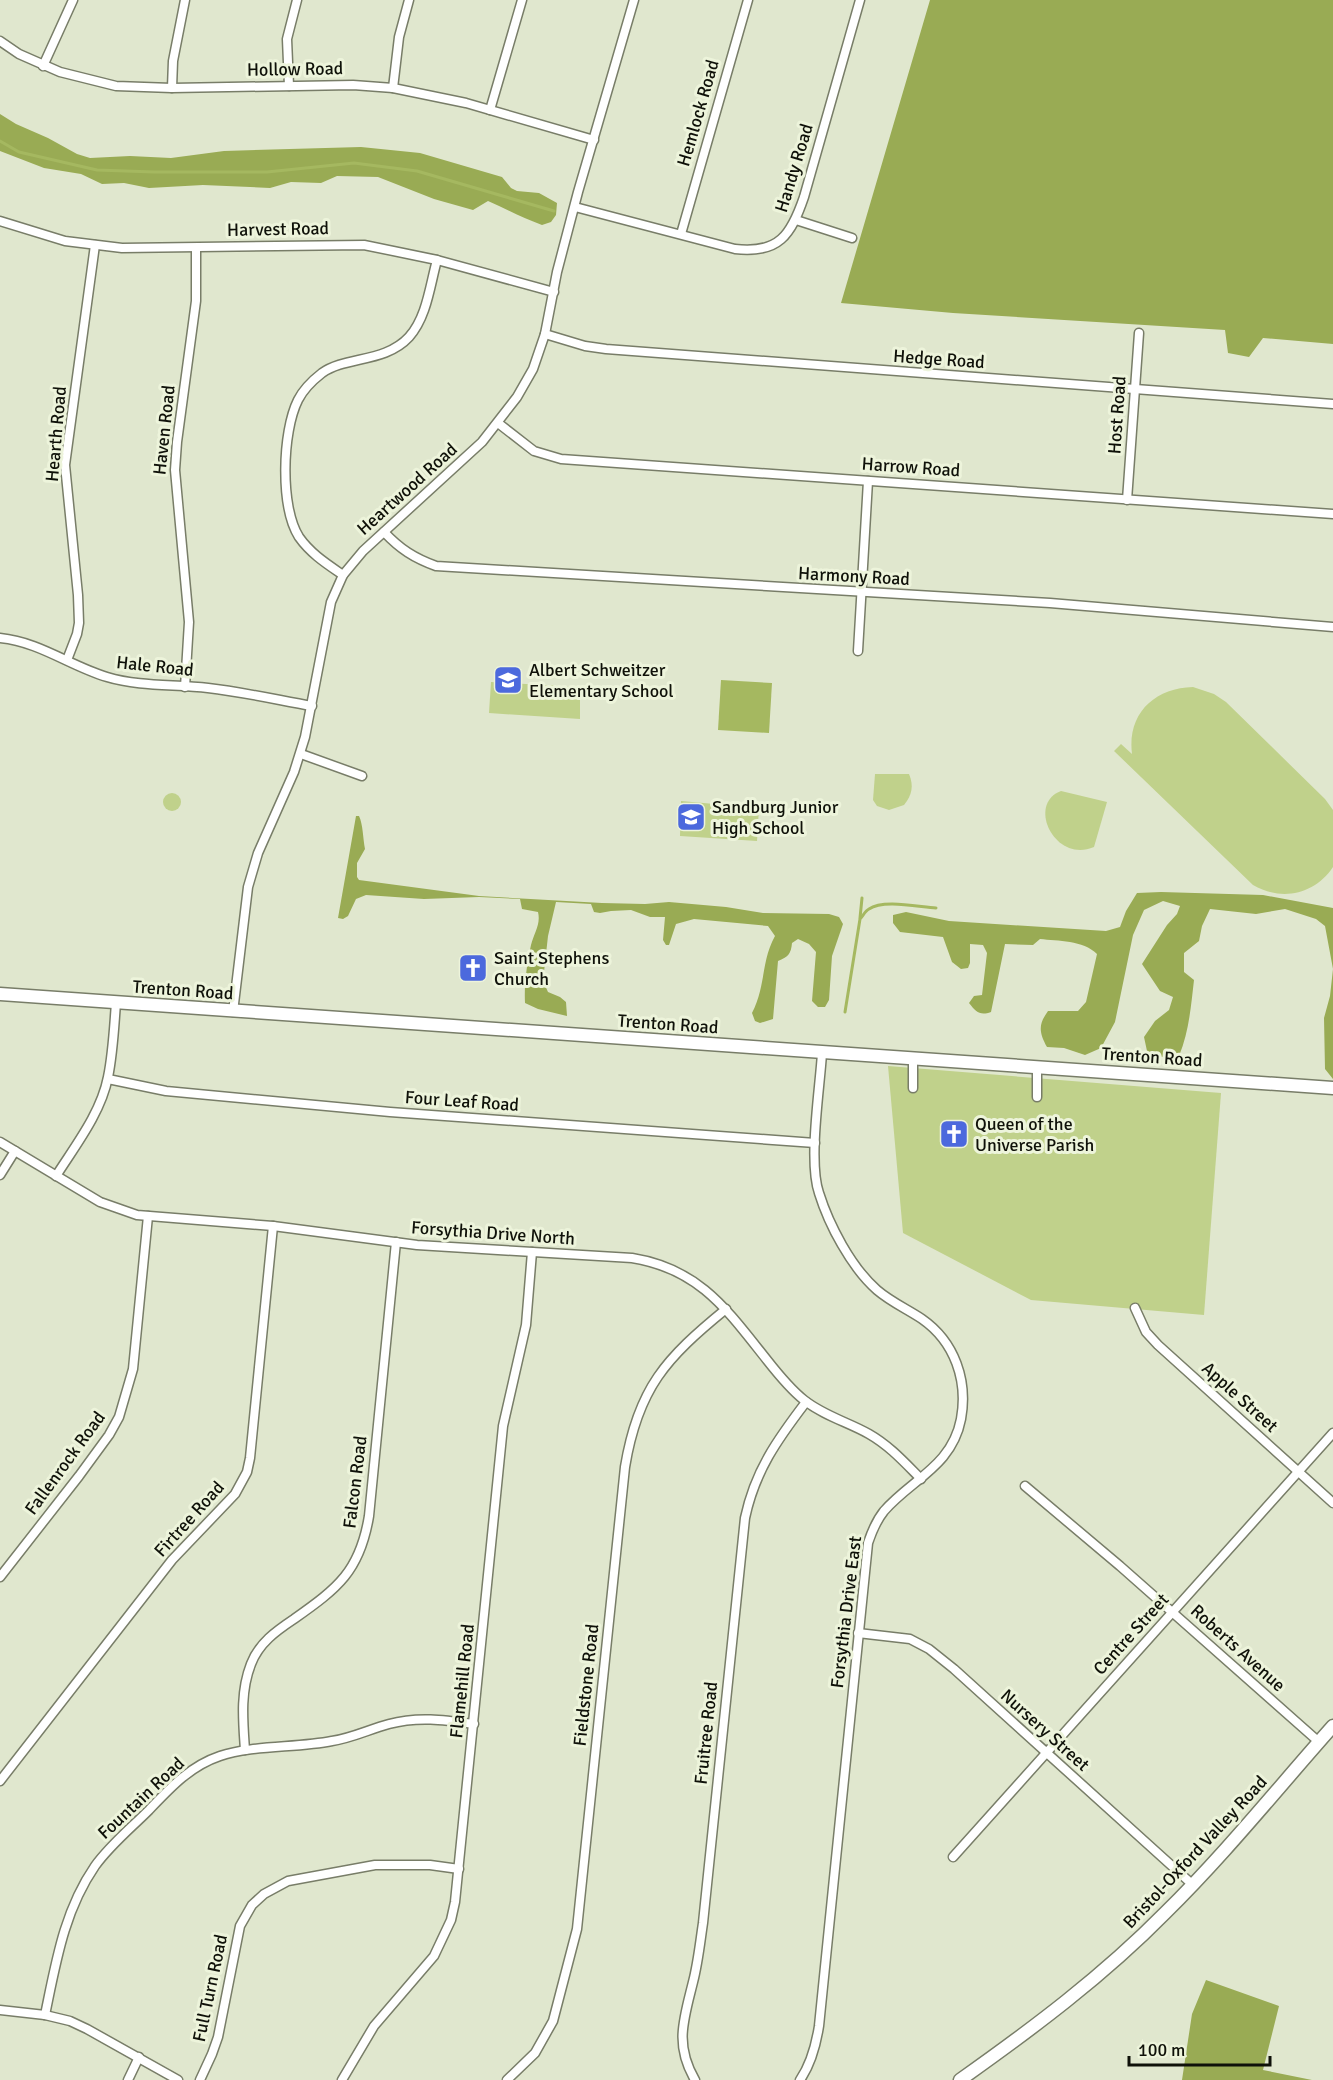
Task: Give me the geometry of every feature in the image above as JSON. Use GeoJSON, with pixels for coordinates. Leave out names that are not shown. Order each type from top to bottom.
{"type":"FeatureCollection","features":[{"type":"Feature","properties":{"kind":"main road","name":"Trenton Road"},"geometry":{"type":"LineString","coordinates":[[0,994],[1333,1088]]}},
{"type":"Feature","properties":{"kind":"main road","name":"Bristol-Oxford Valley Road"},"geometry":{"type":"LineString","coordinates":[[960,2080],[1074,1996],[1155,1923],[1193,1885],[1333,1726]]}},
{"type":"Feature","properties":{"kind":"street"},"geometry":{"type":"LineString","coordinates":[[43,66],[73,0]]}},
{"type":"Feature","properties":{"kind":"street"},"geometry":{"type":"LineString","coordinates":[[172,88],[173,61],[185,0]]}},
{"type":"Feature","properties":{"kind":"street"},"geometry":{"type":"LineString","coordinates":[[289,87],[287,39],[297,0]]}},
{"type":"Feature","properties":{"kind":"street"},"geometry":{"type":"LineString","coordinates":[[393,88],[399,37],[409,0]]}},
{"type":"Feature","properties":{"kind":"street"},"geometry":{"type":"LineString","coordinates":[[490,110],[522,0]]}},
{"type":"Feature","properties":{"kind":"street","name":"Heartwood Road"},"geometry":{"type":"LineString","coordinates":[[233,1012],[248,887],[258,853],[301,754],[331,602],[344,575],[363,551],[465,459],[498,423],[517,397],[532,369],[545,334],[575,207],[634,0]]}},
{"type":"Feature","properties":{"kind":"street","name":"Hemlock Road"},"geometry":{"type":"LineString","coordinates":[[681,234],[748,0]]}},
{"type":"Feature","properties":{"kind":"street","name":"Handy Road"},"geometry":{"type":"LineString","coordinates":[[575,207],[735,249],[757,250],[782,239],[796,220],[860,0]]}},
{"type":"Feature","properties":{"kind":"street","name":"Hollow Road"},"geometry":{"type":"LineString","coordinates":[[0,42],[43,66],[116,86],[172,88],[353,85],[393,88],[490,110],[594,140]]}},
{"type":"Feature","properties":{"kind":"street"},"geometry":{"type":"LineString","coordinates":[[796,220],[852,238]]}},
{"type":"Feature","properties":{"kind":"street","name":"Harvest Road"},"geometry":{"type":"LineString","coordinates":[[0,222],[41,235],[122,248],[356,244],[437,260],[554,292]]}},
{"type":"Feature","properties":{"kind":"street","name":"Hearth Road"},"geometry":{"type":"LineString","coordinates":[[67,660],[79,623],[65,465],[95,245]]}},
{"type":"Feature","properties":{"kind":"street","name":"Haven Road"},"geometry":{"type":"LineString","coordinates":[[185,687],[189,622],[175,470],[196,301],[196,248]]}},
{"type":"Feature","properties":{"kind":"street"},"geometry":{"type":"LineString","coordinates":[[344,575],[309,551],[298,536],[289,516],[286,467],[294,409],[303,391],[324,372],[387,352],[408,338],[418,324],[437,260]]}},
{"type":"Feature","properties":{"kind":"street","name":"Host Road"},"geometry":{"type":"LineString","coordinates":[[1127,500],[1139,333]]}},
{"type":"Feature","properties":{"kind":"street","name":"Hedge Road"},"geometry":{"type":"LineString","coordinates":[[545,334],[585,346],[606,349],[1135,391],[1333,404]]}},
{"type":"Feature","properties":{"kind":"street","name":"Harrow Road"},"geometry":{"type":"LineString","coordinates":[[498,423],[534,451],[561,459],[1333,514]]}},
{"type":"Feature","properties":{"kind":"street"},"geometry":{"type":"LineString","coordinates":[[858,651],[868,481]]}},
{"type":"Feature","properties":{"kind":"street","name":"Harmony Road"},"geometry":{"type":"LineString","coordinates":[[384,532],[404,551],[418,560],[436,566],[1050,603],[1333,627]]}},
{"type":"Feature","properties":{"kind":"street","name":"Hale Road"},"geometry":{"type":"LineString","coordinates":[[0,638],[37,646],[106,677],[208,688],[312,706]]}},
{"type":"Feature","properties":{"kind":"street"},"geometry":{"type":"LineString","coordinates":[[301,754],[362,776]]}},
{"type":"Feature","properties":{"kind":"street"},"geometry":{"type":"LineString","coordinates":[[56,1176],[95,1111],[108,1079],[116,1003]]}},
{"type":"Feature","properties":{"kind":"street","name":"Forsythia Drive East"},"geometry":{"type":"LineString","coordinates":[[800,2080],[809,2063],[819,2026],[868,1543],[872,1530],[885,1510],[944,1457],[961,1422],[963,1394],[959,1369],[948,1346],[921,1318],[898,1306],[876,1289],[860,1272],[850,1257],[818,1190],[815,1167],[822,1053]]}},
{"type":"Feature","properties":{"kind":"street"},"geometry":{"type":"LineString","coordinates":[[913,1088],[914,1059]]}},
{"type":"Feature","properties":{"kind":"street"},"geometry":{"type":"LineString","coordinates":[[1036,1097],[1037,1067]]}},
{"type":"Feature","properties":{"kind":"street","name":"Four Leaf Road"},"geometry":{"type":"LineString","coordinates":[[108,1079],[166,1091],[390,1112],[816,1143]]}},
{"type":"Feature","properties":{"kind":"street","name":"Forsythia Drive North"},"geometry":{"type":"LineString","coordinates":[[0,1142],[100,1202],[120,1210],[148,1216],[273,1226],[396,1242],[632,1258],[662,1265],[703,1287],[726,1309],[793,1391],[806,1402],[868,1433],[898,1455],[921,1479]]}},
{"type":"Feature","properties":{"kind":"street"},"geometry":{"type":"LineString","coordinates":[[0,1175],[15,1151]]}},
{"type":"Feature","properties":{"kind":"street","name":"Fallenrock Road"},"geometry":{"type":"LineString","coordinates":[[0,1576],[79,1476],[109,1435],[119,1417],[133,1369],[148,1216]]}},
{"type":"Feature","properties":{"kind":"street","name":"Firtree Road"},"geometry":{"type":"LineString","coordinates":[[0,1781],[160,1575],[235,1494],[242,1483],[250,1458],[273,1226]]}},
{"type":"Feature","properties":{"kind":"street","name":"Falcon Road"},"geometry":{"type":"LineString","coordinates":[[246,1750],[243,1691],[254,1657],[272,1634],[338,1585],[354,1565],[364,1540],[369,1516],[396,1242]]}},
{"type":"Feature","properties":{"kind":"street","name":"Flamehill Road"},"geometry":{"type":"LineString","coordinates":[[342,2080],[374,2026],[421,1973],[442,1941],[453,1911],[503,1426],[526,1325],[532,1252]]}},
{"type":"Feature","properties":{"kind":"street","name":"Apple Street"},"geometry":{"type":"LineString","coordinates":[[1136,1308],[1146,1332],[1158,1345],[1333,1503]]}},
{"type":"Feature","properties":{"kind":"street","name":"Fieldstone Road"},"geometry":{"type":"LineString","coordinates":[[507,2080],[535,2053],[553,2021],[577,1929],[625,1467],[630,1439],[644,1399],[664,1367],[687,1341],[726,1309]]}},
{"type":"Feature","properties":{"kind":"street","name":"Fruitree Road"},"geometry":{"type":"LineString","coordinates":[[695,2080],[688,2066],[682,2041],[682,2024],[698,1960],[703,1923],[745,1518],[754,1482],[767,1456],[806,1402]]}},
{"type":"Feature","properties":{"kind":"street","name":"Centre Street"},"geometry":{"type":"LineString","coordinates":[[953,1857],[1333,1433]]}},
{"type":"Feature","properties":{"kind":"street","name":"Roberts Avenue"},"geometry":{"type":"LineString","coordinates":[[1025,1486],[1173,1612],[1319,1742]]}},
{"type":"Feature","properties":{"kind":"street","name":"Nursery Street"},"geometry":{"type":"LineString","coordinates":[[858,1633],[919,1643],[954,1669],[1193,1885]]}},
{"type":"Feature","properties":{"kind":"street","name":"Fountain Road"},"geometry":{"type":"LineString","coordinates":[[45,2015],[60,1939],[77,1896],[95,1866],[110,1847],[181,1778],[210,1760],[246,1750],[336,1741],[410,1720],[447,1720],[474,1724]]}},
{"type":"Feature","properties":{"kind":"street","name":"Full Turn Road"},"geometry":{"type":"LineString","coordinates":[[200,2080],[218,2037],[240,1926],[252,1905],[264,1894],[288,1881],[375,1865],[430,1865],[459,1869]]}},
{"type":"Feature","properties":{"kind":"street"},"geometry":{"type":"LineString","coordinates":[[0,2010],[45,2015],[70,2021],[178,2080]]}},
{"type":"Feature","properties":{"kind":"street"},"geometry":{"type":"LineString","coordinates":[[128,2080],[139,2057]]}},
{"type":"Feature","properties":{"kind":"shaded area"},"geometry":{"type":"Polygon","coordinates":[[[930,0],[1333,0],[1333,344],[1263,338],[1249,357],[1228,353],[1225,330],[953,313],[841,303],[930,0]]]}},
{"type":"Feature","properties":{"kind":"shaded area"},"geometry":{"type":"Polygon","coordinates":[[[0,114],[77,154],[90,158],[130,156],[171,158],[224,151],[361,147],[420,153],[502,177],[511,188],[517,191],[539,193],[557,203],[556,215],[551,222],[542,225],[488,201],[473,210],[434,199],[378,177],[337,176],[321,183],[291,182],[270,188],[203,185],[149,188],[124,183],[102,184],[81,174],[44,168],[0,151],[0,114]]]}},
{"type":"Feature","properties":{"kind":"shaded area"},"geometry":{"type":"Polygon","coordinates":[[[721,680],[772,683],[769,733],[718,730],[721,680]]]}},
{"type":"Feature","properties":{"kind":"shaded area"},"geometry":{"type":"Polygon","coordinates":[[[491,682],[580,687],[580,719],[489,713],[491,682]]]}},
{"type":"Feature","properties":{"kind":"shaded area"},"geometry":{"type":"Polygon","coordinates":[[[1193,687],[1214,694],[1226,702],[1325,799],[1333,810],[1333,867],[1317,884],[1286,894],[1264,890],[1253,885],[1114,751],[1121,744],[1132,754],[1134,727],[1139,715],[1155,698],[1166,692],[1193,687]]]}},
{"type":"Feature","properties":{"kind":"shaded area"},"geometry":{"type":"Polygon","coordinates":[[[875,774],[909,774],[911,790],[904,805],[889,810],[877,806],[873,800],[875,774]]]}},
{"type":"Feature","properties":{"kind":"shaded area"},"geometry":{"type":"Polygon","coordinates":[[[1061,791],[1107,802],[1094,847],[1080,850],[1067,847],[1057,840],[1050,830],[1046,819],[1046,808],[1051,798],[1061,791]]]}},
{"type":"Feature","properties":{"kind":"shaded area"},"geometry":{"type":"Polygon","coordinates":[[[172,793],[178,796],[181,802],[178,808],[172,811],[166,808],[163,802],[166,796],[172,793]]]}},
{"type":"Feature","properties":{"kind":"shaded area"},"geometry":{"type":"Polygon","coordinates":[[[681,801],[759,808],[757,841],[680,836],[681,801]]]}},
{"type":"Feature","properties":{"kind":"shaded area"},"geometry":{"type":"Polygon","coordinates":[[[356,816],[360,819],[365,849],[357,863],[359,880],[479,896],[602,903],[669,902],[763,913],[829,914],[839,917],[843,924],[832,956],[829,1000],[825,1007],[818,1007],[812,1001],[816,952],[809,944],[798,939],[792,943],[788,955],[778,961],[773,1019],[760,1023],[755,1021],[752,1013],[760,993],[767,955],[775,936],[768,926],[694,919],[676,924],[669,945],[666,945],[663,940],[665,917],[650,917],[631,910],[600,913],[594,912],[591,904],[556,902],[548,936],[543,981],[548,992],[566,1002],[567,1016],[538,1009],[525,1003],[525,981],[539,916],[538,912],[522,909],[520,899],[479,897],[424,899],[366,895],[356,899],[348,916],[343,919],[338,918],[356,816]]]}},
{"type":"Feature","properties":{"kind":"shaded area"},"geometry":{"type":"Polygon","coordinates":[[[1137,893],[1263,895],[1333,908],[1333,969],[1325,926],[1316,919],[1285,909],[1256,914],[1210,909],[1202,926],[1199,941],[1184,953],[1184,972],[1194,980],[1191,1009],[1179,1056],[1155,1055],[1147,1051],[1144,1037],[1155,1021],[1169,1010],[1173,997],[1160,991],[1142,964],[1167,925],[1177,914],[1180,906],[1163,901],[1144,910],[1133,935],[1115,1022],[1101,1048],[1085,1055],[1064,1048],[1047,1047],[1041,1029],[1042,1020],[1048,1011],[1078,1011],[1086,1002],[1097,954],[1091,949],[1070,942],[1040,939],[1033,945],[1005,944],[991,1012],[981,1013],[969,1003],[974,996],[982,995],[987,953],[983,945],[970,944],[970,963],[968,968],[961,969],[952,962],[943,937],[900,932],[893,923],[893,915],[906,912],[949,921],[1106,931],[1120,927],[1137,893]]]}},
{"type":"Feature","properties":{"kind":"shaded area"},"geometry":{"type":"Polygon","coordinates":[[[1333,969],[1333,1079],[1325,1069],[1324,1018],[1330,996],[1333,969]]]}},
{"type":"Feature","properties":{"kind":"shaded area"},"geometry":{"type":"Polygon","coordinates":[[[888,1066],[1221,1093],[1204,1315],[1031,1300],[903,1233],[888,1066]]]}},
{"type":"Feature","properties":{"kind":"shaded area"},"geometry":{"type":"Polygon","coordinates":[[[1206,1980],[1279,2006],[1263,2070],[1312,2080],[1182,2080],[1192,2014],[1206,1980]]]}},
{"type":"Feature","properties":{"kind":"waterway"},"geometry":{"type":"LineString","coordinates":[[0,141],[19,152],[97,170],[267,172],[354,163],[417,171],[554,211]]}},
{"type":"Feature","properties":{"kind":"waterway"},"geometry":{"type":"LineString","coordinates":[[860,918],[862,898]]}},
{"type":"Feature","properties":{"kind":"waterway"},"geometry":{"type":"LineString","coordinates":[[845,1012],[860,919],[865,912],[883,904],[936,908]]}},
{"type":"Feature","properties":{"kind":"place","name":"Albert Schweitzer Elementary School"},"geometry":{"type":"Point","coordinates":[508,680]}},
{"type":"Feature","properties":{"kind":"place","name":"Sandburg Junior High School"},"geometry":{"type":"Point","coordinates":[691,817]}},
{"type":"Feature","properties":{"kind":"place","name":"Saint Stephens Church"},"geometry":{"type":"Point","coordinates":[473,968]}},
{"type":"Feature","properties":{"kind":"place","name":"Queen of the Universe Parish"},"geometry":{"type":"Point","coordinates":[954,1134]}}]}
